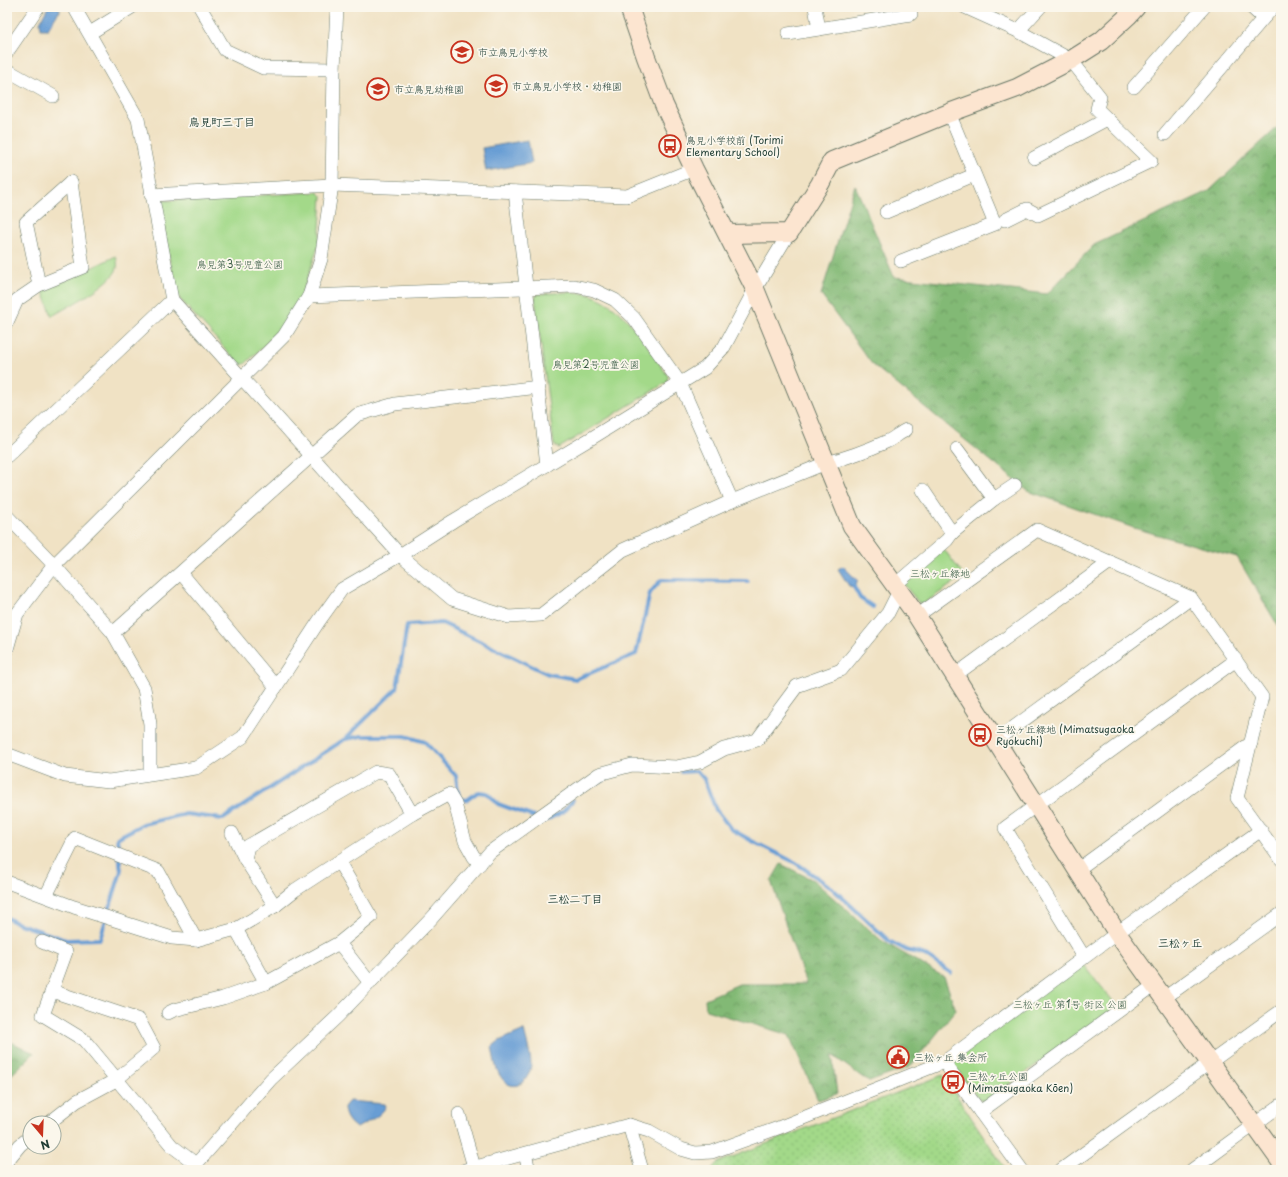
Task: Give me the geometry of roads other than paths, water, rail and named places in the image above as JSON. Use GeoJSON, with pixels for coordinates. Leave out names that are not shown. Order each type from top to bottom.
{"type":"FeatureCollection","features":[{"type":"Feature","properties":{"kind":"street"},"geometry":{"type":"LineString","coordinates":[[7,52],[38,7]]}},
{"type":"Feature","properties":{"kind":"street"},"geometry":{"type":"LineString","coordinates":[[74,7],[138,119],[151,195],[172,300],[400,555],[452,598],[509,618],[541,615],[623,550],[732,501],[826,463],[839,460],[890,441],[899,433],[906,430]]}},
{"type":"Feature","properties":{"kind":"street"},"geometry":{"type":"LineString","coordinates":[[90,33],[132,7]]}},
{"type":"Feature","properties":{"kind":"street"},"geometry":{"type":"LineString","coordinates":[[200,7],[225,50],[262,68],[334,69]]}},
{"type":"Feature","properties":{"kind":"street"},"geometry":{"type":"LineString","coordinates":[[7,650],[17,614],[54,565],[284,336],[309,296],[321,259],[332,185],[334,69],[337,7]]}},
{"type":"Feature","properties":{"kind":"street"},"geometry":{"type":"LineString","coordinates":[[629,7],[664,105],[694,169],[756,289],[852,526],[917,616],[1035,806],[1117,933],[1281,1162]]}},
{"type":"Feature","properties":{"kind":"street"},"geometry":{"type":"LineString","coordinates":[[815,7],[819,29]]}},
{"type":"Feature","properties":{"kind":"street"},"geometry":{"type":"LineString","coordinates":[[965,7],[1018,31],[1071,60],[1100,97],[1097,109],[1151,161],[1038,215],[1027,209],[1005,220]]}},
{"type":"Feature","properties":{"kind":"street"},"geometry":{"type":"LineString","coordinates":[[1018,31],[1040,7]]}},
{"type":"Feature","properties":{"kind":"street"},"geometry":{"type":"LineString","coordinates":[[7,754],[65,776],[109,781],[196,768],[243,737],[319,620],[342,589],[400,555],[453,520],[705,368],[724,347],[756,289],[820,184],[832,161],[949,113],[1017,88],[1071,60],[1101,41],[1136,7]]}},
{"type":"Feature","properties":{"kind":"street"},"geometry":{"type":"LineString","coordinates":[[1134,87],[1204,7]]}},
{"type":"Feature","properties":{"kind":"street"},"geometry":{"type":"LineString","coordinates":[[1251,7],[1264,18]]}},
{"type":"Feature","properties":{"kind":"street"},"geometry":{"type":"LineString","coordinates":[[1165,134],[1273,7]]}},
{"type":"Feature","properties":{"kind":"street"},"geometry":{"type":"LineString","coordinates":[[788,34],[819,29],[886,12],[911,14]]}},
{"type":"Feature","properties":{"kind":"street"},"geometry":{"type":"LineString","coordinates":[[7,70],[53,96]]}},
{"type":"Feature","properties":{"kind":"street"},"geometry":{"type":"LineString","coordinates":[[901,261],[995,224],[949,113]]}},
{"type":"Feature","properties":{"kind":"street"},"geometry":{"type":"LineString","coordinates":[[1034,158],[1107,119]]}},
{"type":"Feature","properties":{"kind":"street"},"geometry":{"type":"LineString","coordinates":[[151,195],[332,185],[627,196],[694,169]]}},
{"type":"Feature","properties":{"kind":"street"},"geometry":{"type":"LineString","coordinates":[[886,212],[974,175]]}},
{"type":"Feature","properties":{"kind":"street"},"geometry":{"type":"LineString","coordinates":[[7,322],[18,300],[39,285],[83,267],[71,182],[26,222],[39,285]]}},
{"type":"Feature","properties":{"kind":"street"},"geometry":{"type":"LineString","coordinates":[[515,192],[547,464]]}},
{"type":"Feature","properties":{"kind":"street"},"geometry":{"type":"LineString","coordinates":[[728,234],[789,233]]}},
{"type":"Feature","properties":{"kind":"street"},"geometry":{"type":"LineString","coordinates":[[309,296],[574,286],[594,290],[615,300],[634,318],[680,383],[732,501]]}},
{"type":"Feature","properties":{"kind":"street"},"geometry":{"type":"LineString","coordinates":[[7,456],[172,300]]}},
{"type":"Feature","properties":{"kind":"street"},"geometry":{"type":"LineString","coordinates":[[113,633],[357,415],[395,404],[539,387]]}},
{"type":"Feature","properties":{"kind":"street"},"geometry":{"type":"LineString","coordinates":[[957,449],[994,499]]}},
{"type":"Feature","properties":{"kind":"street"},"geometry":{"type":"LineString","coordinates":[[42,942],[66,952],[43,1015],[84,1040],[172,1146],[193,1167],[271,1079],[338,1016],[370,983],[432,918],[490,852],[599,774],[632,765],[676,766],[700,762],[724,749],[757,740],[797,686],[841,670],[888,613],[897,588],[947,540],[952,533],[994,499],[1015,485]]}},
{"type":"Feature","properties":{"kind":"street"},"geometry":{"type":"LineString","coordinates":[[923,490],[952,533]]}},
{"type":"Feature","properties":{"kind":"street"},"geometry":{"type":"LineString","coordinates":[[7,516],[54,565],[113,633],[144,688],[150,724],[150,774]]}},
{"type":"Feature","properties":{"kind":"street"},"geometry":{"type":"LineString","coordinates":[[917,616],[1037,530],[1191,598],[1262,697],[1237,798],[1281,859]]}},
{"type":"Feature","properties":{"kind":"street"},"geometry":{"type":"LineString","coordinates":[[954,676],[1110,562]]}},
{"type":"Feature","properties":{"kind":"street"},"geometry":{"type":"LineString","coordinates":[[181,573],[276,686]]}},
{"type":"Feature","properties":{"kind":"street"},"geometry":{"type":"LineString","coordinates":[[995,741],[1191,598]]}},
{"type":"Feature","properties":{"kind":"street"},"geometry":{"type":"LineString","coordinates":[[1084,957],[1005,828],[1236,660]]}},
{"type":"Feature","properties":{"kind":"street"},"geometry":{"type":"LineString","coordinates":[[1077,870],[1251,743]]}},
{"type":"Feature","properties":{"kind":"street"},"geometry":{"type":"LineString","coordinates":[[245,859],[248,846],[376,772],[389,774],[412,814]]}},
{"type":"Feature","properties":{"kind":"street"},"geometry":{"type":"LineString","coordinates":[[7,882],[74,907],[172,938],[196,940],[236,929],[275,906],[295,890],[412,814],[449,794],[455,804],[465,841],[474,857],[480,864]]}},
{"type":"Feature","properties":{"kind":"street"},"geometry":{"type":"LineString","coordinates":[[459,1114],[469,1169],[629,1125],[649,1131],[680,1149],[695,1152],[712,1152],[778,1128],[944,1062],[1084,957],[1261,830]]}},
{"type":"Feature","properties":{"kind":"street"},"geometry":{"type":"LineString","coordinates":[[232,833],[245,859],[275,906]]}},
{"type":"Feature","properties":{"kind":"street"},"geometry":{"type":"LineString","coordinates":[[46,896],[75,838],[158,871],[196,940]]}},
{"type":"Feature","properties":{"kind":"street"},"geometry":{"type":"LineString","coordinates":[[168,1013],[174,1010],[223,998],[266,983],[339,943],[371,917],[339,862]]}},
{"type":"Feature","properties":{"kind":"street"},"geometry":{"type":"LineString","coordinates":[[980,1112],[1158,992],[1281,914]]}},
{"type":"Feature","properties":{"kind":"street"},"geometry":{"type":"LineString","coordinates":[[236,929],[266,983]]}},
{"type":"Feature","properties":{"kind":"street"},"geometry":{"type":"LineString","coordinates":[[339,943],[370,983]]}},
{"type":"Feature","properties":{"kind":"street"},"geometry":{"type":"LineString","coordinates":[[52,991],[139,1020],[154,1048],[116,1080],[77,1101],[59,1115]]}},
{"type":"Feature","properties":{"kind":"street"},"geometry":{"type":"LineString","coordinates":[[1061,1170],[1281,1011]]}},
{"type":"Feature","properties":{"kind":"street"},"geometry":{"type":"LineString","coordinates":[[944,1062],[1022,1170]]}},
{"type":"Feature","properties":{"kind":"street"},"geometry":{"type":"LineString","coordinates":[[1192,1170],[1281,1105]]}},
{"type":"Feature","properties":{"kind":"street"},"geometry":{"type":"LineString","coordinates":[[629,1125],[642,1170]]}},
{"type":"Feature","properties":{"kind":"street"},"geometry":{"type":"LineString","coordinates":[[7,1161],[22,1143]]}},
{"type":"Feature","properties":{"kind":"street"},"geometry":{"type":"LineString","coordinates":[[525,1154],[529,1170]]}},
{"type":"Feature","properties":{"kind":"water"},"geometry":{"type":"Polygon","coordinates":[[[48,7],[59,7],[60,10],[48,29],[41,29],[40,22],[48,7]]]}},
{"type":"Feature","properties":{"kind":"water"},"geometry":{"type":"Polygon","coordinates":[[[528,140],[532,163],[486,171],[482,148],[528,140]]]}},
{"type":"Feature","properties":{"kind":"water"},"geometry":{"type":"Polygon","coordinates":[[[843,566],[858,581],[854,587],[849,586],[838,569],[843,566]]]}},
{"type":"Feature","properties":{"kind":"water"},"geometry":{"type":"Polygon","coordinates":[[[524,1030],[531,1064],[528,1076],[524,1081],[516,1086],[506,1082],[499,1074],[492,1047],[499,1041],[524,1030]]]}},
{"type":"Feature","properties":{"kind":"water"},"geometry":{"type":"Polygon","coordinates":[[[349,1101],[385,1104],[386,1106],[378,1116],[357,1128],[348,1121],[345,1113],[344,1107],[349,1101]]]}},
{"type":"Feature","properties":{"kind":"waterway"},"geometry":{"type":"LineString","coordinates":[[7,918],[66,940],[100,939],[121,871],[117,838],[143,824],[186,814],[223,819],[345,739],[397,688],[407,625],[442,623],[548,674],[576,679],[636,654],[650,593],[661,580],[748,581]]}},
{"type":"Feature","properties":{"kind":"waterway"},"geometry":{"type":"LineString","coordinates":[[854,587],[860,598],[873,607]]}},
{"type":"Feature","properties":{"kind":"waterway"},"geometry":{"type":"LineString","coordinates":[[346,739],[362,736],[405,736],[425,742],[456,776],[459,799],[467,800],[478,792],[487,793],[498,804],[534,817]]}},
{"type":"Feature","properties":{"kind":"waterway"},"geometry":{"type":"LineString","coordinates":[[681,772],[697,771],[704,779],[716,810],[731,829],[796,863],[832,888],[889,941],[906,950],[925,955],[951,973]]}},
{"type":"Feature","properties":{"kind":"waterway"},"geometry":{"type":"LineString","coordinates":[[595,784],[610,777]]}},
{"type":"Feature","properties":{"kind":"waterway"},"geometry":{"type":"LineString","coordinates":[[542,820],[544,821],[563,812],[573,800]]}},
{"type":"Feature","properties":{"kind":"place","name":"市立鳥見小学校"},"geometry":{"type":"Point","coordinates":[462,52]}},
{"type":"Feature","properties":{"kind":"place","name":"市立鳥見小学校・幼稚園"},"geometry":{"type":"Point","coordinates":[496,86]}},
{"type":"Feature","properties":{"kind":"place","name":"市立鳥見幼稚園"},"geometry":{"type":"Point","coordinates":[378,89]}},
{"type":"Feature","properties":{"kind":"place","name":"鳥見小学校前 (Torimi Elementary School)"},"geometry":{"type":"Point","coordinates":[670,146]}},
{"type":"Feature","properties":{"kind":"place","name":"三松ヶ丘緑地 (Mimatsugaoka Ryokuchi)"},"geometry":{"type":"Point","coordinates":[980,735]}},
{"type":"Feature","properties":{"kind":"place","name":"三松ヶ丘 集会所"},"geometry":{"type":"Point","coordinates":[898,1057]}},
{"type":"Feature","properties":{"kind":"place","name":"三松ヶ丘公園 (Mimatsugaoka Kōen)"},"geometry":{"type":"Point","coordinates":[953,1082]}},
{"type":"Feature","properties":{"kind":"district","name":"鳥見町三丁目"},"geometry":{"type":"Point","coordinates":[222,122]}},
{"type":"Feature","properties":{"kind":"district","name":"三松二丁目"},"geometry":{"type":"Point","coordinates":[575,899]}},
{"type":"Feature","properties":{"kind":"district","name":"三松ヶ丘"},"geometry":{"type":"Point","coordinates":[1180,943]}},
{"type":"Feature","properties":{"kind":"park label","name":"鳥見第3号児童公園"},"geometry":{"type":"Point","coordinates":[240,264]}},
{"type":"Feature","properties":{"kind":"park label","name":"鳥見第2号児童公園"},"geometry":{"type":"Point","coordinates":[596,364]}},
{"type":"Feature","properties":{"kind":"park label","name":"三松ヶ丘緑地"},"geometry":{"type":"Point","coordinates":[940,573]}},
{"type":"Feature","properties":{"kind":"park label","name":"三松ヶ丘 第1号 街区 公園"},"geometry":{"type":"Point","coordinates":[1070,1004]}}]}
